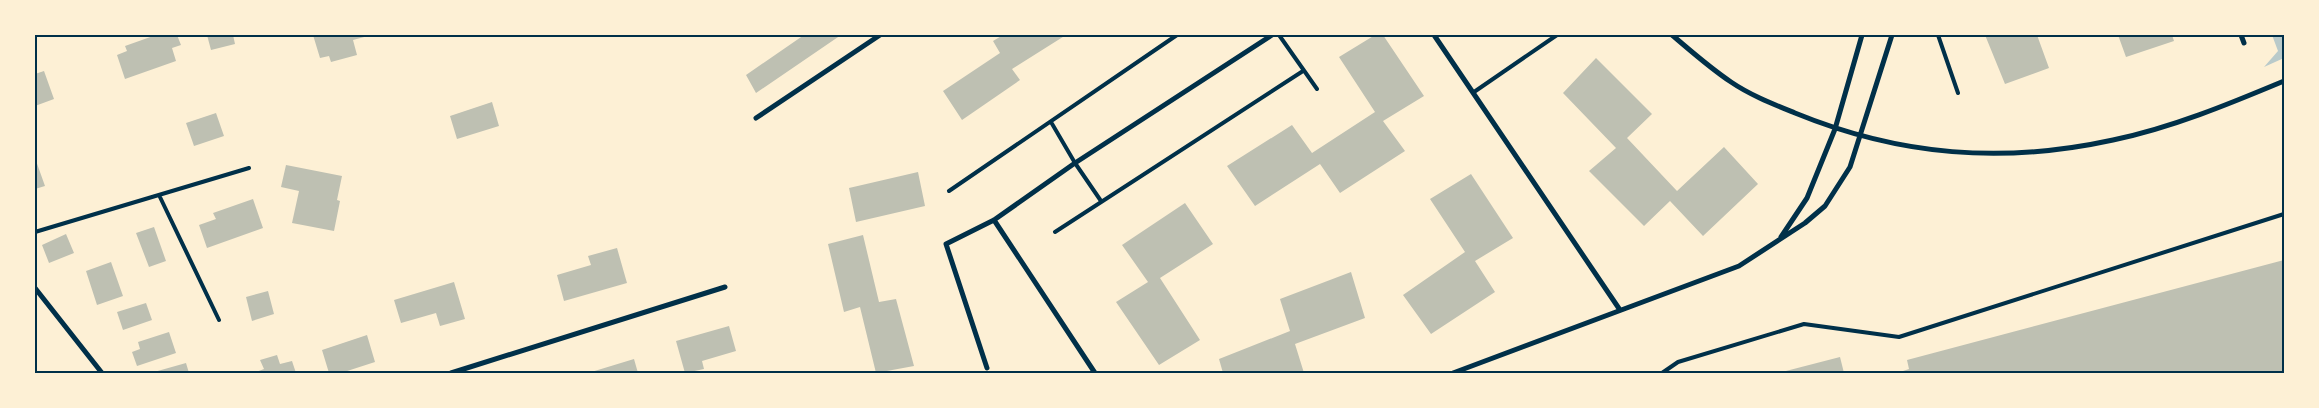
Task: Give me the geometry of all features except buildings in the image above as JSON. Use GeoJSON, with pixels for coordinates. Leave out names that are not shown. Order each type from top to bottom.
{"type":"FeatureCollection","features":[{"type":"Feature","properties":{"kind":"street"},"geometry":{"type":"LineString","coordinates":[[756,118],[880,35]]}},
{"type":"Feature","properties":{"kind":"street"},"geometry":{"type":"LineString","coordinates":[[986,368],[946,244],[994,220],[1074,163],[1272,35]]}},
{"type":"Feature","properties":{"kind":"street"},"geometry":{"type":"LineString","coordinates":[[1434,35],[1620,310]]}},
{"type":"Feature","properties":{"kind":"street"},"geometry":{"type":"LineString","coordinates":[[1672,35],[1732,82],[1768,102],[1835,129],[1919,148],[1964,154],[2058,150],[2114,140],[2168,125],[2284,81]]}},
{"type":"Feature","properties":{"kind":"street"},"geometry":{"type":"LineString","coordinates":[[1780,240],[1807,198],[1835,129],[1862,35]]}},
{"type":"Feature","properties":{"kind":"street"},"geometry":{"type":"LineString","coordinates":[[1453,373],[1740,266],[1805,223],[1825,206],[1850,167],[1892,35]]}},
{"type":"Feature","properties":{"kind":"street"},"geometry":{"type":"LineString","coordinates":[[2241,35],[2244,43]]}},
{"type":"Feature","properties":{"kind":"street"},"geometry":{"type":"LineString","coordinates":[[994,220],[1095,373]]}},
{"type":"Feature","properties":{"kind":"street"},"geometry":{"type":"LineString","coordinates":[[451,373],[725,287]]}},
{"type":"Feature","properties":{"kind":"street"},"geometry":{"type":"LineString","coordinates":[[35,288],[102,373]]}},
{"type":"Feature","properties":{"kind":"lane"},"geometry":{"type":"LineString","coordinates":[[949,191],[1177,35]]}},
{"type":"Feature","properties":{"kind":"lane"},"geometry":{"type":"LineString","coordinates":[[1279,35],[1317,89]]}},
{"type":"Feature","properties":{"kind":"lane"},"geometry":{"type":"LineString","coordinates":[[1474,92],[1556,35]]}},
{"type":"Feature","properties":{"kind":"lane"},"geometry":{"type":"LineString","coordinates":[[1938,35],[1958,92]]}},
{"type":"Feature","properties":{"kind":"lane"},"geometry":{"type":"LineString","coordinates":[[1055,232],[1303,71]]}},
{"type":"Feature","properties":{"kind":"lane"},"geometry":{"type":"LineString","coordinates":[[1051,122],[1074,163],[1101,201]]}},
{"type":"Feature","properties":{"kind":"lane"},"geometry":{"type":"LineString","coordinates":[[35,232],[250,168]]}},
{"type":"Feature","properties":{"kind":"lane"},"geometry":{"type":"LineString","coordinates":[[159,195],[219,320]]}},
{"type":"Feature","properties":{"kind":"lane"},"geometry":{"type":"LineString","coordinates":[[1662,373],[1678,362],[1804,324],[1899,337],[2284,214]]}},
{"type":"Feature","properties":{"kind":"shaded area"},"geometry":{"type":"Polygon","coordinates":[[[2272,35],[2284,35],[2284,58],[2264,67],[2278,51],[2272,35]]]}}]}
